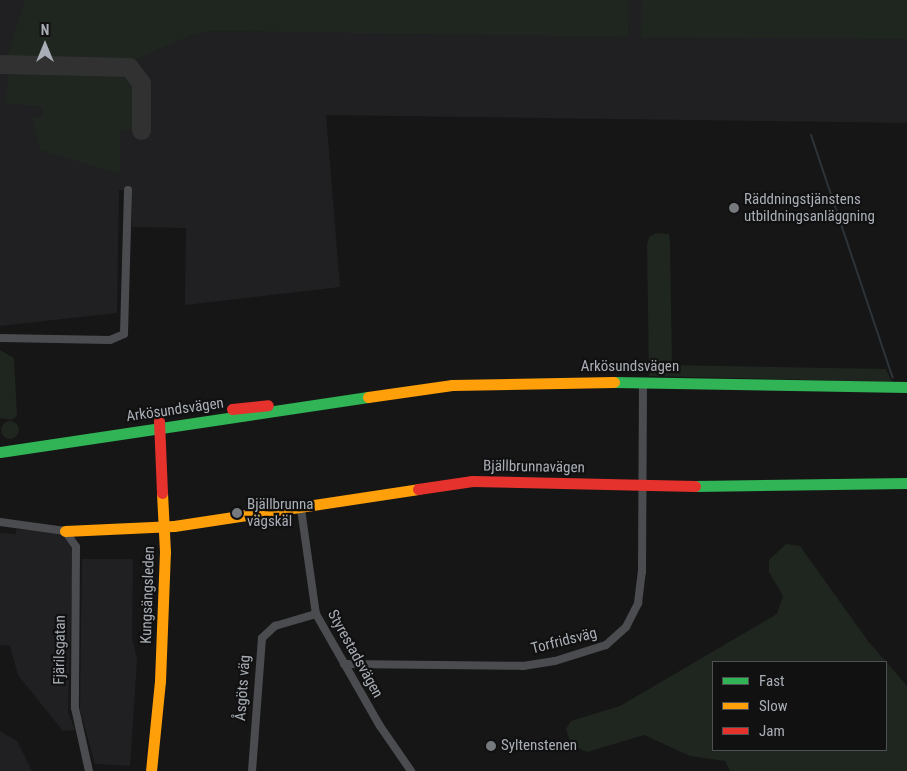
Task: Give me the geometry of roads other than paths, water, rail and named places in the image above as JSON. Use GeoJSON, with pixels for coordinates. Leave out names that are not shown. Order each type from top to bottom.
{"type":"FeatureCollection","features":[{"type":"Feature","properties":{"kind":"main road","name":"Arkösundsvägen"},"geometry":{"type":"LineString","coordinates":[[0,445],[355,398],[491,383],[643,382],[907,387]]}},
{"type":"Feature","properties":{"kind":"main road","name":"Arkösundsvägen"},"geometry":{"type":"LineString","coordinates":[[0,452],[160,424]]}},
{"type":"Feature","properties":{"kind":"main road","name":"Kungsängsleden"},"geometry":{"type":"LineString","coordinates":[[151,771],[162,642],[164,527],[160,424]]}},
{"type":"Feature","properties":{"kind":"main road","name":"Bjällbrunnavägen"},"geometry":{"type":"LineString","coordinates":[[164,527],[301,509],[465,481],[642,486],[907,483]]}},
{"type":"Feature","properties":{"kind":"main road"},"geometry":{"type":"LineString","coordinates":[[65,531],[164,527]]}},
{"type":"Feature","properties":{"kind":"street"},"geometry":{"type":"LineString","coordinates":[[0,338],[110,340],[124,334],[128,190]]}},
{"type":"Feature","properties":{"kind":"street","name":"Torfridsväg"},"geometry":{"type":"LineString","coordinates":[[344,664],[523,666],[555,661],[606,645],[626,627],[638,603],[643,382]]}},
{"type":"Feature","properties":{"kind":"street","name":"Styrestadsvägen"},"geometry":{"type":"LineString","coordinates":[[301,509],[316,614],[344,664],[411,771]]}},
{"type":"Feature","properties":{"kind":"street"},"geometry":{"type":"LineString","coordinates":[[0,522],[65,531]]}},
{"type":"Feature","properties":{"kind":"street","name":"Fjärilsgatan"},"geometry":{"type":"LineString","coordinates":[[65,531],[76,547],[75,708],[89,771]]}},
{"type":"Feature","properties":{"kind":"street","name":"Åsgöts väg"},"geometry":{"type":"LineString","coordinates":[[252,771],[262,638],[275,626],[316,614]]}},
{"type":"Feature","properties":{"kind":"waterway"},"geometry":{"type":"LineString","coordinates":[[811,135],[893,378]]}},
{"type":"Feature","properties":{"kind":"place","name":"Räddningstjänstens utbildningsanläggning"},"geometry":{"type":"Point","coordinates":[734,208]}},
{"type":"Feature","properties":{"kind":"place","name":"Bjällbrunna vägskäl"},"geometry":{"type":"Point","coordinates":[237,513]}},
{"type":"Feature","properties":{"kind":"place","name":"Syltenstenen"},"geometry":{"type":"Point","coordinates":[491,746]}}]}
